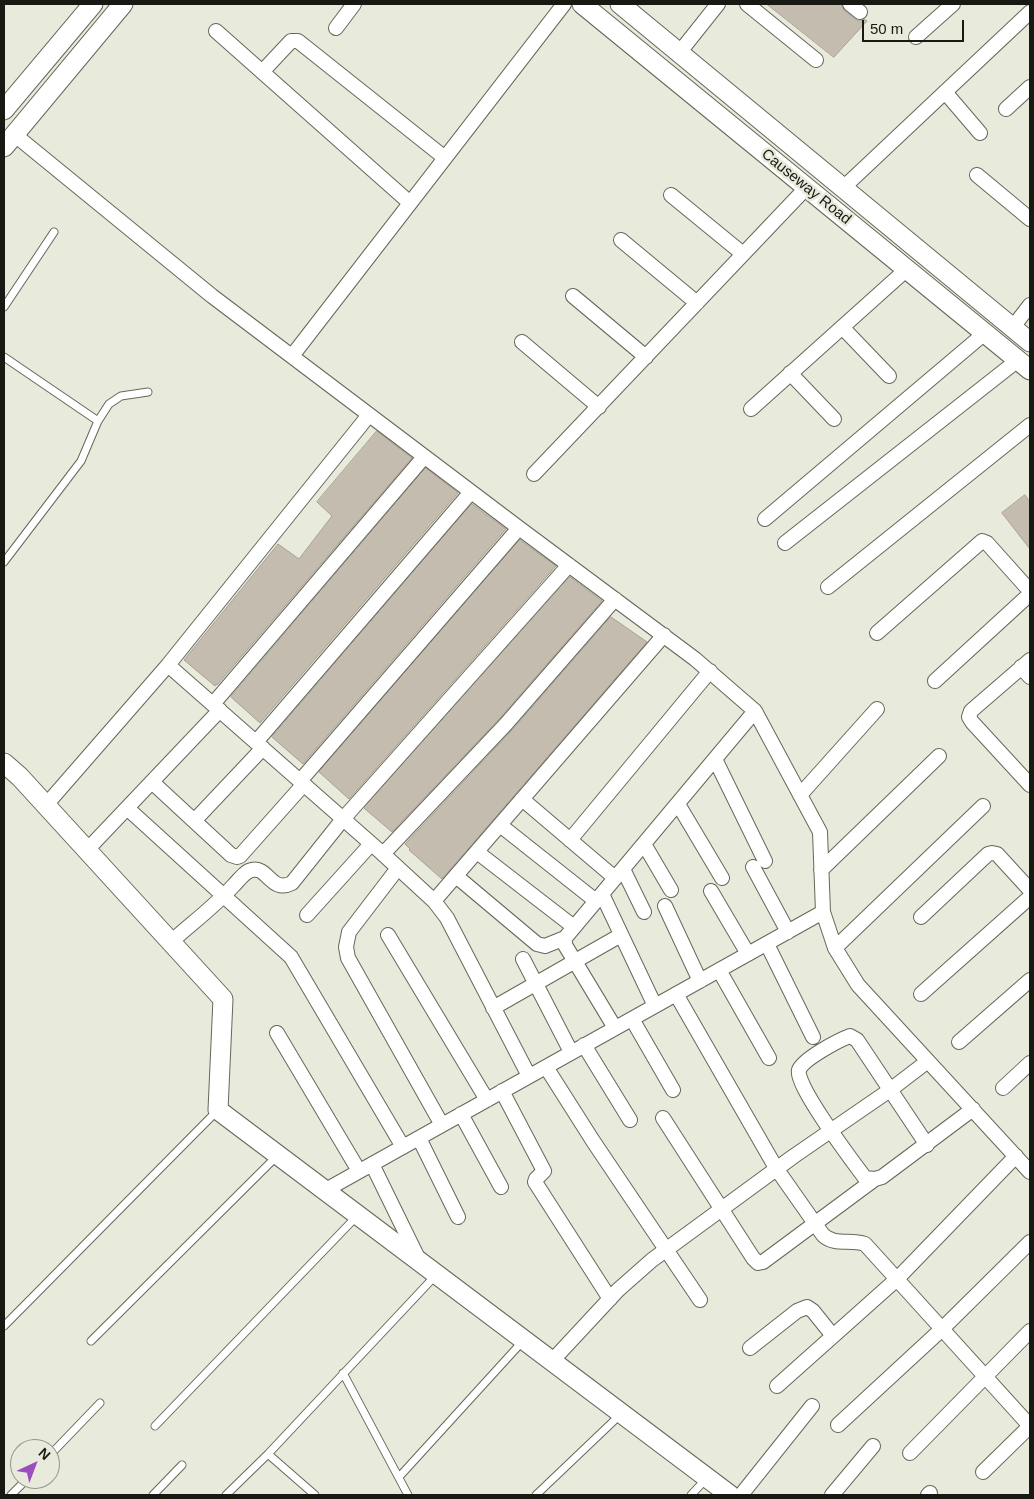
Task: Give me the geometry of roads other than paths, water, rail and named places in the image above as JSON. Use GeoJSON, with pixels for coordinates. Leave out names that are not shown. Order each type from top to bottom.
{"type":"FeatureCollection","features":[{"type":"Feature","properties":{"kind":"street"},"geometry":{"type":"LineString","coordinates":[[4,110],[93,4]]}},
{"type":"Feature","properties":{"kind":"street"},"geometry":{"type":"LineString","coordinates":[[122,4],[8,135],[212,296],[424,457],[664,635],[710,671],[755,711],[820,832],[823,912],[835,948],[858,985],[1030,1172]]}},
{"type":"Feature","properties":{"kind":"street"},"geometry":{"type":"LineString","coordinates":[[336,28],[354,4]]}},
{"type":"Feature","properties":{"kind":"street"},"geometry":{"type":"LineString","coordinates":[[292,356],[564,4]]}},
{"type":"Feature","properties":{"kind":"street","name":"Causeway Road"},"geometry":{"type":"LineString","coordinates":[[620,4],[1030,342]]}},
{"type":"Feature","properties":{"kind":"street"},"geometry":{"type":"LineString","coordinates":[[679,52],[718,4]]}},
{"type":"Feature","properties":{"kind":"street"},"geometry":{"type":"LineString","coordinates":[[747,4],[816,60]]}},
{"type":"Feature","properties":{"kind":"street"},"geometry":{"type":"LineString","coordinates":[[916,37],[952,4]]}},
{"type":"Feature","properties":{"kind":"street","name":"Causeway Road"},"geometry":{"type":"LineString","coordinates":[[585,5],[1024,365]]}},
{"type":"Feature","properties":{"kind":"street"},"geometry":{"type":"LineString","coordinates":[[844,188],[1030,12]]}},
{"type":"Feature","properties":{"kind":"street"},"geometry":{"type":"LineString","coordinates":[[216,31],[410,203]]}},
{"type":"Feature","properties":{"kind":"street"},"geometry":{"type":"LineString","coordinates":[[262,72],[291,41],[298,41],[445,158]]}},
{"type":"Feature","properties":{"kind":"street"},"geometry":{"type":"LineString","coordinates":[[1006,109],[1030,87]]}},
{"type":"Feature","properties":{"kind":"street"},"geometry":{"type":"LineString","coordinates":[[945,92],[980,133]]}},
{"type":"Feature","properties":{"kind":"street"},"geometry":{"type":"LineString","coordinates":[[977,175],[1030,219]]}},
{"type":"Feature","properties":{"kind":"street"},"geometry":{"type":"LineString","coordinates":[[534,474],[807,187]]}},
{"type":"Feature","properties":{"kind":"street"},"geometry":{"type":"LineString","coordinates":[[671,195],[743,254]]}},
{"type":"Feature","properties":{"kind":"street"},"geometry":{"type":"LineString","coordinates":[[621,240],[697,303]]}},
{"type":"Feature","properties":{"kind":"street"},"geometry":{"type":"LineString","coordinates":[[750,409],[906,269]]}},
{"type":"Feature","properties":{"kind":"street"},"geometry":{"type":"LineString","coordinates":[[573,296],[646,357]]}},
{"type":"Feature","properties":{"kind":"street"},"geometry":{"type":"LineString","coordinates":[[1013,327],[1030,305]]}},
{"type":"Feature","properties":{"kind":"street"},"geometry":{"type":"LineString","coordinates":[[842,327],[889,376]]}},
{"type":"Feature","properties":{"kind":"street"},"geometry":{"type":"LineString","coordinates":[[765,519],[985,333]]}},
{"type":"Feature","properties":{"kind":"street"},"geometry":{"type":"LineString","coordinates":[[522,342],[599,407]]}},
{"type":"Feature","properties":{"kind":"street"},"geometry":{"type":"LineString","coordinates":[[785,543],[1024,365]]}},
{"type":"Feature","properties":{"kind":"street"},"geometry":{"type":"LineString","coordinates":[[790,373],[834,419]]}},
{"type":"Feature","properties":{"kind":"street"},"geometry":{"type":"LineString","coordinates":[[46,806],[168,665],[369,415]]}},
{"type":"Feature","properties":{"kind":"street"},"geometry":{"type":"LineString","coordinates":[[828,587],[1030,425]]}},
{"type":"Feature","properties":{"kind":"street"},"geometry":{"type":"LineString","coordinates":[[87,850],[152,782],[424,457]]}},
{"type":"Feature","properties":{"kind":"street"},"geometry":{"type":"LineString","coordinates":[[195,820],[471,492]]}},
{"type":"Feature","properties":{"kind":"street"},"geometry":{"type":"LineString","coordinates":[[152,782],[231,855],[240,856],[519,528]]}},
{"type":"Feature","properties":{"kind":"street"},"geometry":{"type":"LineString","coordinates":[[877,633],[982,541],[987,543],[1030,592],[935,681]]}},
{"type":"Feature","properties":{"kind":"street"},"geometry":{"type":"LineString","coordinates":[[171,942],[223,897],[245,874],[252,870],[258,870],[278,886],[285,887],[292,883],[343,819],[568,565]]}},
{"type":"Feature","properties":{"kind":"street"},"geometry":{"type":"LineString","coordinates":[[383,854],[506,724],[615,599]]}},
{"type":"Feature","properties":{"kind":"street"},"geometry":{"type":"LineString","coordinates":[[434,901],[664,635]]}},
{"type":"Feature","properties":{"kind":"street"},"geometry":{"type":"LineString","coordinates":[[168,665],[434,901],[447,918],[529,1076]]}},
{"type":"Feature","properties":{"kind":"street"},"geometry":{"type":"LineString","coordinates":[[1027,668],[971,711],[969,716],[972,722],[1030,785]]}},
{"type":"Feature","properties":{"kind":"street"},"geometry":{"type":"LineString","coordinates":[[570,840],[710,671]]}},
{"type":"Feature","properties":{"kind":"street"},"geometry":{"type":"LineString","coordinates":[[800,795],[877,710]]}},
{"type":"Feature","properties":{"kind":"street"},"geometry":{"type":"LineString","coordinates":[[456,876],[537,944],[545,946],[565,938],[755,711]]}},
{"type":"Feature","properties":{"kind":"street"},"geometry":{"type":"LineString","coordinates":[[821,870],[939,756]]}},
{"type":"Feature","properties":{"kind":"street"},"geometry":{"type":"LineString","coordinates":[[715,759],[788,932]]}},
{"type":"Feature","properties":{"kind":"street"},"geometry":{"type":"LineString","coordinates":[[4,763],[20,777],[223,1000],[218,1110],[730,1495]]}},
{"type":"Feature","properties":{"kind":"street"},"geometry":{"type":"LineString","coordinates":[[522,799],[570,840],[619,874],[644,912]]}},
{"type":"Feature","properties":{"kind":"street"},"geometry":{"type":"LineString","coordinates":[[678,804],[722,878]]}},
{"type":"Feature","properties":{"kind":"street"},"geometry":{"type":"LineString","coordinates":[[835,948],[983,806]]}},
{"type":"Feature","properties":{"kind":"street"},"geometry":{"type":"LineString","coordinates":[[127,808],[291,958],[403,1147]]}},
{"type":"Feature","properties":{"kind":"street"},"geometry":{"type":"LineString","coordinates":[[500,825],[599,898],[621,935],[655,1006]]}},
{"type":"Feature","properties":{"kind":"street"},"geometry":{"type":"LineString","coordinates":[[307,915],[371,844]]}},
{"type":"Feature","properties":{"kind":"street"},"geometry":{"type":"LineString","coordinates":[[644,844],[671,890]]}},
{"type":"Feature","properties":{"kind":"street"},"geometry":{"type":"LineString","coordinates":[[477,852],[574,927]]}},
{"type":"Feature","properties":{"kind":"street"},"geometry":{"type":"LineString","coordinates":[[921,917],[988,854],[992,853],[997,854],[1030,890]]}},
{"type":"Feature","properties":{"kind":"street"},"geometry":{"type":"LineString","coordinates":[[398,868],[349,932],[346,947],[348,958],[442,1125]]}},
{"type":"Feature","properties":{"kind":"street"},"geometry":{"type":"LineString","coordinates":[[711,891],[748,954]]}},
{"type":"Feature","properties":{"kind":"street"},"geometry":{"type":"LineString","coordinates":[[921,994],[1030,897]]}},
{"type":"Feature","properties":{"kind":"street"},"geometry":{"type":"LineString","coordinates":[[665,906],[700,981]]}},
{"type":"Feature","properties":{"kind":"street"},"geometry":{"type":"LineString","coordinates":[[324,1191],[823,912]]}},
{"type":"Feature","properties":{"kind":"street"},"geometry":{"type":"LineString","coordinates":[[388,935],[487,1100]]}},
{"type":"Feature","properties":{"kind":"street"},"geometry":{"type":"LineString","coordinates":[[493,1008],[621,935]]}},
{"type":"Feature","properties":{"kind":"street"},"geometry":{"type":"LineString","coordinates":[[565,938],[565,945],[615,1028]]}},
{"type":"Feature","properties":{"kind":"street"},"geometry":{"type":"LineString","coordinates":[[767,944],[813,1038]]}},
{"type":"Feature","properties":{"kind":"street"},"geometry":{"type":"LineString","coordinates":[[523,959],[572,1052]]}},
{"type":"Feature","properties":{"kind":"street"},"geometry":{"type":"LineString","coordinates":[[719,970],[769,1058]]}},
{"type":"Feature","properties":{"kind":"street"},"geometry":{"type":"LineString","coordinates":[[959,1042],[1030,980]]}},
{"type":"Feature","properties":{"kind":"street"},"geometry":{"type":"LineString","coordinates":[[676,994],[776,1168],[823,1234],[833,1241],[857,1241],[865,1244],[1030,1426],[983,1472]]}},
{"type":"Feature","properties":{"kind":"street"},"geometry":{"type":"LineString","coordinates":[[632,1018],[673,1090]]}},
{"type":"Feature","properties":{"kind":"street"},"geometry":{"type":"LineString","coordinates":[[277,1033],[359,1171]]}},
{"type":"Feature","properties":{"kind":"street"},"geometry":{"type":"LineString","coordinates":[[875,1180],[865,1178],[830,1131],[799,1077],[799,1070],[804,1062],[841,1039],[850,1036],[856,1040],[927,1145]]}},
{"type":"Feature","properties":{"kind":"street"},"geometry":{"type":"LineString","coordinates":[[584,1045],[630,1120]]}},
{"type":"Feature","properties":{"kind":"street"},"geometry":{"type":"LineString","coordinates":[[552,1361],[610,1299],[652,1260],[776,1168],[890,1090],[928,1061]]}},
{"type":"Feature","properties":{"kind":"street"},"geometry":{"type":"LineString","coordinates":[[1003,1088],[1030,1063]]}},
{"type":"Feature","properties":{"kind":"street"},"geometry":{"type":"LineString","coordinates":[[546,1067],[665,1250],[700,1300]]}},
{"type":"Feature","properties":{"kind":"street"},"geometry":{"type":"LineString","coordinates":[[502,1092],[544,1171],[535,1182],[610,1299]]}},
{"type":"Feature","properties":{"kind":"street"},"geometry":{"type":"LineString","coordinates":[[663,1118],[758,1263],[763,1262],[875,1180],[927,1145],[973,1109]]}},
{"type":"Feature","properties":{"kind":"street"},"geometry":{"type":"LineString","coordinates":[[461,1114],[501,1187]]}},
{"type":"Feature","properties":{"kind":"street"},"geometry":{"type":"LineString","coordinates":[[419,1138],[458,1217]]}},
{"type":"Feature","properties":{"kind":"street"},"geometry":{"type":"LineString","coordinates":[[777,1386],[897,1279],[1016,1156]]}},
{"type":"Feature","properties":{"kind":"street"},"geometry":{"type":"LineString","coordinates":[[372,1164],[421,1263]]}},
{"type":"Feature","properties":{"kind":"street"},"geometry":{"type":"LineString","coordinates":[[838,1425],[942,1329],[1030,1242]]}},
{"type":"Feature","properties":{"kind":"street"},"geometry":{"type":"LineString","coordinates":[[750,1348],[797,1311],[807,1307],[813,1311],[833,1336]]}},
{"type":"Feature","properties":{"kind":"street"},"geometry":{"type":"LineString","coordinates":[[910,1453],[1030,1331]]}},
{"type":"Feature","properties":{"kind":"street"},"geometry":{"type":"LineString","coordinates":[[741,1495],[812,1406]]}},
{"type":"Feature","properties":{"kind":"street"},"geometry":{"type":"LineString","coordinates":[[832,1495],[873,1446]]}},
{"type":"Feature","properties":{"kind":"lane"},"geometry":{"type":"LineString","coordinates":[[4,307],[54,232]]}},
{"type":"Feature","properties":{"kind":"lane"},"geometry":{"type":"LineString","coordinates":[[4,358],[98,421]]}},
{"type":"Feature","properties":{"kind":"lane"},"geometry":{"type":"LineString","coordinates":[[4,562],[81,461],[98,421],[109,404],[121,396],[148,392]]}},
{"type":"Feature","properties":{"kind":"lane"},"geometry":{"type":"LineString","coordinates":[[4,1326],[218,1110]]}},
{"type":"Feature","properties":{"kind":"lane"},"geometry":{"type":"LineString","coordinates":[[91,1341],[278,1155]]}},
{"type":"Feature","properties":{"kind":"lane"},"geometry":{"type":"LineString","coordinates":[[155,1426],[357,1216]]}},
{"type":"Feature","properties":{"kind":"lane"},"geometry":{"type":"LineString","coordinates":[[226,1495],[268,1454],[436,1274]]}},
{"type":"Feature","properties":{"kind":"lane"},"geometry":{"type":"LineString","coordinates":[[399,1477],[523,1340]]}},
{"type":"Feature","properties":{"kind":"lane"},"geometry":{"type":"LineString","coordinates":[[343,1373],[408,1495]]}},
{"type":"Feature","properties":{"kind":"lane"},"geometry":{"type":"LineString","coordinates":[[60,1445],[100,1403]]}},
{"type":"Feature","properties":{"kind":"lane"},"geometry":{"type":"LineString","coordinates":[[536,1495],[622,1413]]}},
{"type":"Feature","properties":{"kind":"lane"},"geometry":{"type":"LineString","coordinates":[[268,1454],[315,1495]]}},
{"type":"Feature","properties":{"kind":"lane"},"geometry":{"type":"LineString","coordinates":[[153,1495],[182,1465]]}},
{"type":"Feature","properties":{"kind":"lane"},"geometry":{"type":"LineString","coordinates":[[691,1495],[708,1478]]}}]}
